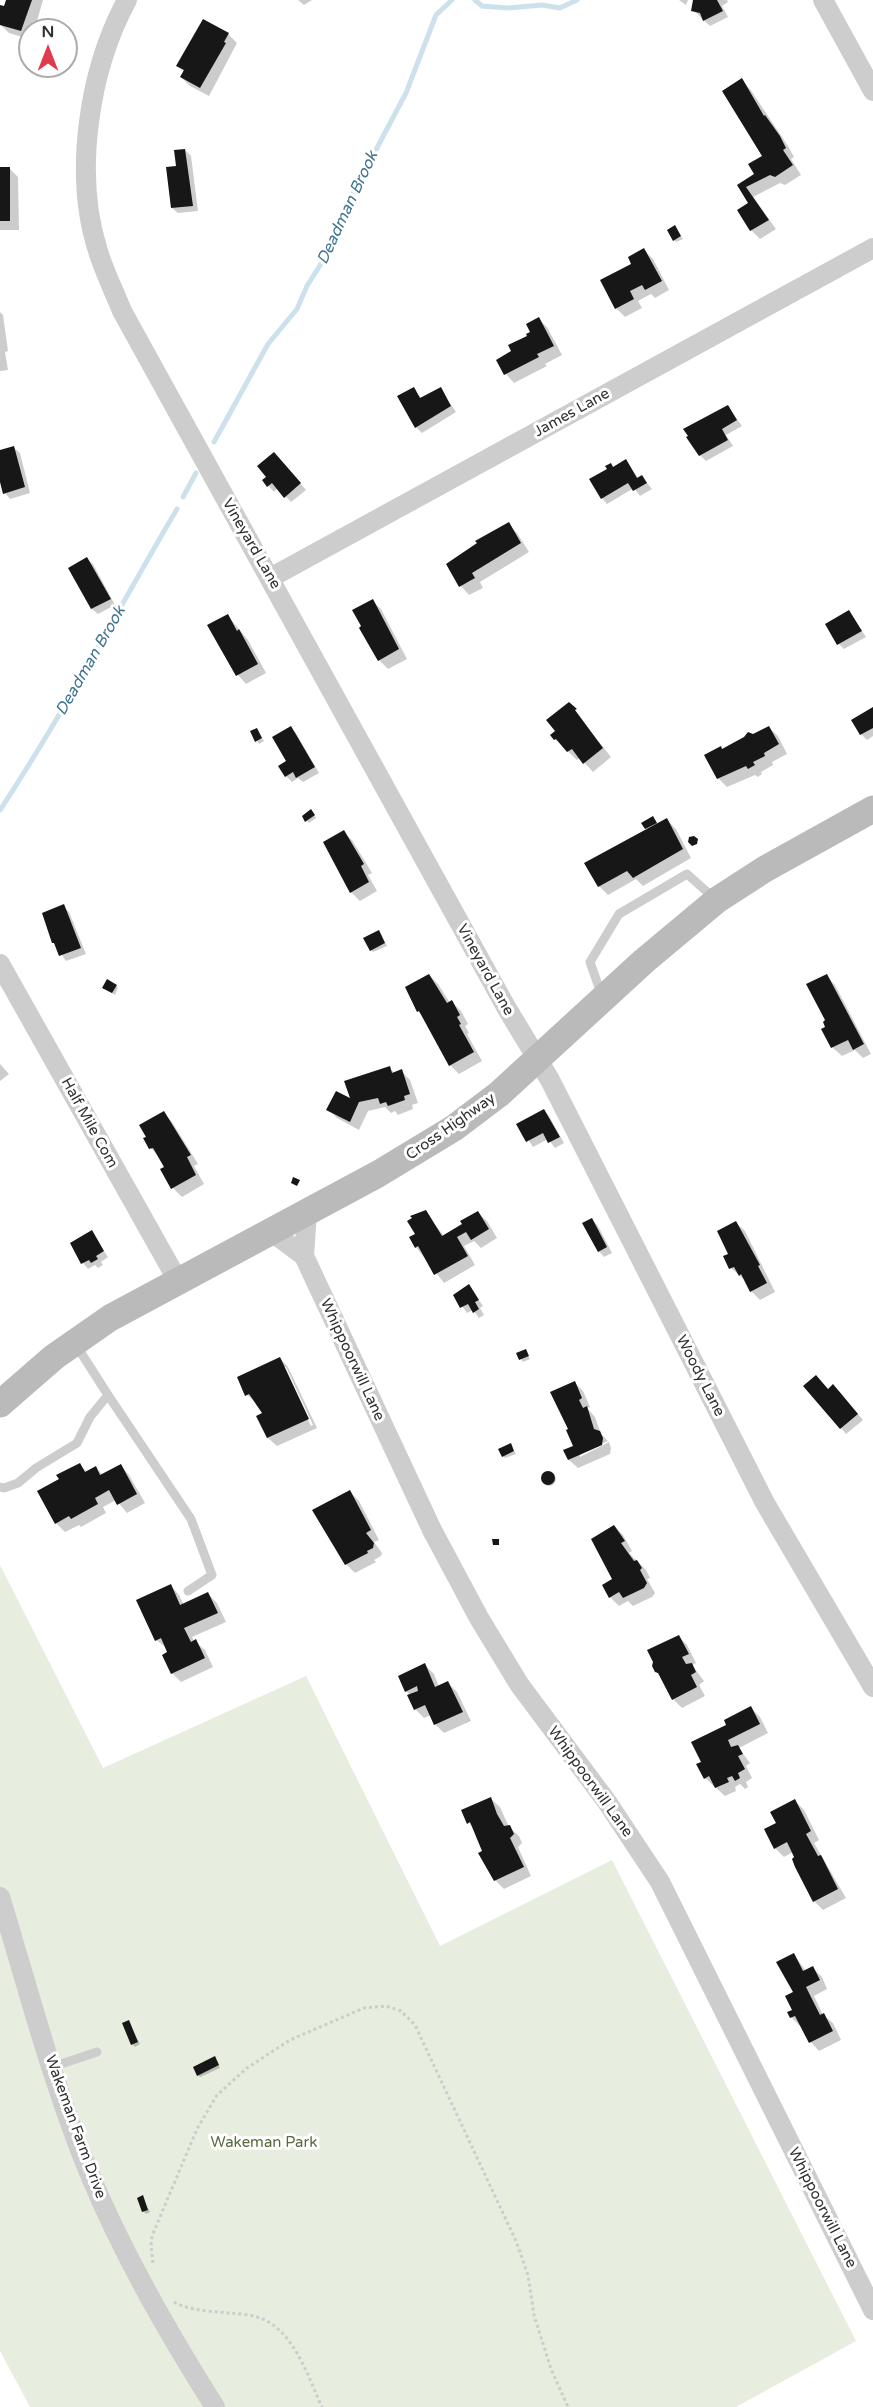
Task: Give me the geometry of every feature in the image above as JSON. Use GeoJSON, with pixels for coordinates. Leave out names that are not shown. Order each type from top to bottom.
{"type":"FeatureCollection","features":[{"type":"Feature","properties":{"kind":"street","name":"Vineyard Lane"},"geometry":{"type":"LineString","coordinates":[[127,0],[110,38],[97,82],[88,126],[88,196],[97,250],[122,310],[145,354],[506,1007],[537,1059]]}},
{"type":"Feature","properties":{"kind":"street"},"geometry":{"type":"LineString","coordinates":[[823,0],[873,91]]}},
{"type":"Feature","properties":{"kind":"street","name":"James Lane"},"geometry":{"type":"LineString","coordinates":[[270,578],[873,248]]}},
{"type":"Feature","properties":{"kind":"street","name":"Cross Highway"},"geometry":{"type":"LineString","coordinates":[[0,1404],[31,1375],[74,1341],[110,1318],[405,1159],[454,1128],[491,1100],[717,900],[765,868],[873,809]]}},
{"type":"Feature","properties":{"kind":"street","name":"Half Mile Com"},"geometry":{"type":"LineString","coordinates":[[0,964],[178,1281]]}},
{"type":"Feature","properties":{"kind":"street","name":"Woody Lane"},"geometry":{"type":"LineString","coordinates":[[537,1059],[550,1080],[765,1503],[873,1688]]}},
{"type":"Feature","properties":{"kind":"street","name":"Whippoorwill Lane"},"geometry":{"type":"LineString","coordinates":[[304,1256],[307,1213]]}},
{"type":"Feature","properties":{"kind":"street","name":"Whippoorwill Lane"},"geometry":{"type":"LineString","coordinates":[[272,1232],[304,1256],[432,1530],[479,1618],[519,1684],[607,1802],[660,1882],[873,2310]]}},
{"type":"Feature","properties":{"kind":"street","name":"Wakeman Farm Drive"},"geometry":{"type":"LineString","coordinates":[[0,1897],[52,2067],[88,2170],[136,2274],[215,2407]]}},
{"type":"Feature","properties":{"kind":"lane"},"geometry":{"type":"LineString","coordinates":[[603,999],[590,962],[619,914],[687,874],[717,900]]}},
{"type":"Feature","properties":{"kind":"lane"},"geometry":{"type":"LineString","coordinates":[[74,1341],[191,1519],[212,1575],[188,1591]]}},
{"type":"Feature","properties":{"kind":"lane"},"geometry":{"type":"LineString","coordinates":[[0,1487],[4,1488],[18,1483],[36,1468],[77,1443],[90,1417],[108,1395]]}},
{"type":"Feature","properties":{"kind":"lane"},"geometry":{"type":"LineString","coordinates":[[52,2067],[96,2052]]}},
{"type":"Feature","properties":{"kind":"path"},"geometry":{"type":"LineString","coordinates":[[153,2265],[151,2246],[160,2217],[197,2129],[217,2095],[247,2068],[290,2040],[364,2008],[386,2006],[401,2012],[415,2025],[516,2241],[528,2275],[534,2315],[551,2369],[568,2407]]}},
{"type":"Feature","properties":{"kind":"path"},"geometry":{"type":"LineString","coordinates":[[170,2297],[175,2303],[190,2309],[247,2315],[261,2318],[275,2326],[300,2359],[322,2407]]}},
{"type":"Feature","properties":{"kind":"green space","name":"Wakeman Park"},"geometry":{"type":"Polygon","coordinates":[[[0,1565],[103,1768],[306,1676],[440,1946],[612,1860],[856,2341],[736,2407],[30,2407],[0,2351],[0,1565]]]}},
{"type":"Feature","properties":{"kind":"building"},"geometry":{"type":"Polygon","coordinates":[[[6,0],[32,0],[26,18],[18,18],[18,30],[0,25],[0,5],[4,6],[6,0]]]}},
{"type":"Feature","properties":{"kind":"building"},"geometry":{"type":"Polygon","coordinates":[[[693,0],[717,0],[723,11],[703,21],[700,13],[691,11],[693,0]]]}},
{"type":"Feature","properties":{"kind":"building"},"geometry":{"type":"Polygon","coordinates":[[[203,19],[229,33],[224,42],[226,43],[200,88],[180,77],[184,70],[176,66],[203,19]]]}},
{"type":"Feature","properties":{"kind":"building"},"geometry":{"type":"Polygon","coordinates":[[[742,78],[764,116],[780,136],[786,148],[783,150],[793,165],[775,177],[770,175],[746,187],[769,220],[750,231],[737,210],[748,203],[737,185],[754,174],[748,164],[762,156],[722,91],[742,78]]]}},
{"type":"Feature","properties":{"kind":"building"},"geometry":{"type":"Polygon","coordinates":[[[185,149],[193,206],[171,208],[166,167],[176,166],[174,150],[185,149]]]}},
{"type":"Feature","properties":{"kind":"building"},"geometry":{"type":"Polygon","coordinates":[[[0,167],[10,167],[10,221],[0,221],[0,167]]]}},
{"type":"Feature","properties":{"kind":"building"},"geometry":{"type":"Polygon","coordinates":[[[675,225],[681,236],[673,241],[667,230],[675,225]]]}},
{"type":"Feature","properties":{"kind":"building"},"geometry":{"type":"Polygon","coordinates":[[[644,248],[662,281],[645,290],[642,285],[630,291],[634,299],[615,309],[600,280],[631,264],[628,257],[644,248]]]}},
{"type":"Feature","properties":{"kind":"building"},"geometry":{"type":"Polygon","coordinates":[[[539,317],[554,346],[537,354],[539,357],[504,375],[496,360],[511,351],[508,345],[527,336],[526,334],[530,332],[526,324],[539,317]]]}},
{"type":"Feature","properties":{"kind":"building"},"geometry":{"type":"Polygon","coordinates":[[[414,387],[420,398],[441,387],[451,406],[415,428],[397,396],[414,387]]]}},
{"type":"Feature","properties":{"kind":"building"},"geometry":{"type":"Polygon","coordinates":[[[728,405],[737,420],[722,429],[728,440],[699,456],[683,429],[728,405]]]}},
{"type":"Feature","properties":{"kind":"building"},"geometry":{"type":"Polygon","coordinates":[[[14,446],[25,487],[3,494],[0,482],[0,450],[14,446]]]}},
{"type":"Feature","properties":{"kind":"building"},"geometry":{"type":"Polygon","coordinates":[[[274,452],[301,483],[284,498],[272,483],[267,487],[262,480],[266,477],[257,466],[274,452]]]}},
{"type":"Feature","properties":{"kind":"building"},"geometry":{"type":"Polygon","coordinates":[[[626,459],[637,478],[642,475],[647,483],[633,491],[628,483],[601,499],[589,479],[607,469],[605,466],[611,463],[613,467],[626,459]]]}},
{"type":"Feature","properties":{"kind":"building"},"geometry":{"type":"Polygon","coordinates":[[[509,522],[521,543],[472,573],[475,578],[459,587],[446,564],[477,543],[475,541],[509,522]]]}},
{"type":"Feature","properties":{"kind":"building"},"geometry":{"type":"Polygon","coordinates":[[[87,557],[111,599],[91,609],[68,568],[87,557]]]}},
{"type":"Feature","properties":{"kind":"building"},"geometry":{"type":"Polygon","coordinates":[[[373,599],[399,649],[378,661],[359,628],[361,626],[352,610],[373,599]]]}},
{"type":"Feature","properties":{"kind":"building"},"geometry":{"type":"Polygon","coordinates":[[[849,610],[862,631],[837,645],[825,624],[849,610]]]}},
{"type":"Feature","properties":{"kind":"building"},"geometry":{"type":"Polygon","coordinates":[[[228,614],[258,664],[236,676],[207,625],[228,614]]]}},
{"type":"Feature","properties":{"kind":"building"},"geometry":{"type":"Polygon","coordinates":[[[569,702],[577,709],[575,710],[603,748],[583,764],[572,749],[567,752],[556,739],[554,740],[550,735],[555,731],[546,720],[569,702]]]}},
{"type":"Feature","properties":{"kind":"building"},"geometry":{"type":"Polygon","coordinates":[[[873,707],[873,728],[860,735],[851,720],[873,707]]]}},
{"type":"Feature","properties":{"kind":"building"},"geometry":{"type":"Polygon","coordinates":[[[291,726],[315,767],[296,778],[293,772],[285,777],[278,766],[286,761],[272,737],[291,726]]]}},
{"type":"Feature","properties":{"kind":"building"},"geometry":{"type":"Polygon","coordinates":[[[769,726],[779,744],[764,753],[765,756],[753,762],[755,765],[748,769],[746,766],[717,779],[704,755],[721,746],[722,749],[744,737],[748,732],[753,734],[769,726]]]}},
{"type":"Feature","properties":{"kind":"building"},"geometry":{"type":"Polygon","coordinates":[[[257,728],[262,738],[255,742],[250,731],[257,728]]]}},
{"type":"Feature","properties":{"kind":"building"},"geometry":{"type":"Polygon","coordinates":[[[311,809],[315,815],[305,822],[302,816],[311,809]]]}},
{"type":"Feature","properties":{"kind":"building"},"geometry":{"type":"Polygon","coordinates":[[[653,816],[657,823],[645,829],[641,823],[653,816]]]}},
{"type":"Feature","properties":{"kind":"building"},"geometry":{"type":"Polygon","coordinates":[[[667,818],[683,849],[633,878],[627,871],[598,887],[584,863],[667,818]]]}},
{"type":"Feature","properties":{"kind":"building"},"geometry":{"type":"Polygon","coordinates":[[[344,830],[364,864],[361,866],[369,882],[350,893],[323,842],[344,830]]]}},
{"type":"Feature","properties":{"kind":"building"},"geometry":{"type":"Polygon","coordinates":[[[694,836],[698,839],[697,844],[692,846],[688,842],[689,837],[694,836]]]}},
{"type":"Feature","properties":{"kind":"building"},"geometry":{"type":"Polygon","coordinates":[[[64,904],[81,948],[59,956],[42,913],[64,904]]]}},
{"type":"Feature","properties":{"kind":"building"},"geometry":{"type":"Polygon","coordinates":[[[379,930],[385,943],[370,951],[363,938],[379,930]]]}},
{"type":"Feature","properties":{"kind":"building"},"geometry":{"type":"Polygon","coordinates":[[[429,974],[447,1003],[452,1000],[460,1015],[457,1017],[461,1024],[459,1025],[474,1052],[449,1066],[405,987],[429,974]]]}},
{"type":"Feature","properties":{"kind":"building"},"geometry":{"type":"Polygon","coordinates":[[[827,974],[864,1044],[853,1050],[848,1040],[831,1048],[821,1029],[825,1027],[823,1022],[825,1020],[806,984],[827,974]]]}},
{"type":"Feature","properties":{"kind":"building"},"geometry":{"type":"Polygon","coordinates":[[[107,979],[117,985],[112,993],[102,988],[107,979]]]}},
{"type":"Feature","properties":{"kind":"building"},"geometry":{"type":"Polygon","coordinates":[[[390,1066],[392,1073],[402,1069],[410,1094],[404,1096],[405,1100],[388,1106],[386,1102],[380,1104],[378,1098],[359,1102],[350,1122],[326,1110],[336,1091],[350,1098],[344,1081],[390,1066]]]}},
{"type":"Feature","properties":{"kind":"building"},"geometry":{"type":"Polygon","coordinates":[[[544,1109],[560,1137],[548,1143],[543,1133],[526,1142],[516,1124],[544,1109]]]}},
{"type":"Feature","properties":{"kind":"building"},"geometry":{"type":"Polygon","coordinates":[[[164,1111],[191,1155],[187,1157],[196,1175],[171,1189],[160,1169],[164,1167],[153,1148],[149,1149],[143,1138],[146,1137],[139,1125],[164,1111]]]}},
{"type":"Feature","properties":{"kind":"building"},"geometry":{"type":"Polygon","coordinates":[[[293,1177],[300,1180],[297,1186],[291,1183],[293,1177]]]}},
{"type":"Feature","properties":{"kind":"building"},"geometry":{"type":"Polygon","coordinates":[[[426,1210],[442,1236],[462,1224],[460,1221],[478,1211],[489,1229],[471,1240],[466,1232],[457,1237],[468,1256],[434,1275],[418,1246],[415,1248],[409,1237],[415,1234],[407,1221],[412,1218],[410,1216],[426,1210]]]}},
{"type":"Feature","properties":{"kind":"building"},"geometry":{"type":"Polygon","coordinates":[[[592,1218],[607,1247],[598,1252],[582,1223],[592,1218]]]}},
{"type":"Feature","properties":{"kind":"building"},"geometry":{"type":"Polygon","coordinates":[[[736,1221],[767,1283],[750,1292],[741,1274],[739,1276],[734,1267],[729,1269],[723,1256],[728,1254],[717,1231],[736,1221]]]}},
{"type":"Feature","properties":{"kind":"building"},"geometry":{"type":"Polygon","coordinates":[[[92,1230],[104,1251],[96,1256],[98,1259],[91,1263],[89,1260],[81,1264],[70,1243],[92,1230]]]}},
{"type":"Feature","properties":{"kind":"building"},"geometry":{"type":"Polygon","coordinates":[[[469,1284],[479,1300],[475,1302],[479,1309],[473,1313],[468,1304],[460,1308],[453,1295],[469,1284]]]}},
{"type":"Feature","properties":{"kind":"building"},"geometry":{"type":"Polygon","coordinates":[[[526,1349],[529,1356],[519,1360],[516,1353],[526,1349]]]}},
{"type":"Feature","properties":{"kind":"building"},"geometry":{"type":"Polygon","coordinates":[[[280,1357],[309,1419],[267,1438],[256,1416],[262,1413],[249,1394],[245,1396],[237,1377],[280,1357]]]}},
{"type":"Feature","properties":{"kind":"building"},"geometry":{"type":"Polygon","coordinates":[[[816,1375],[828,1389],[833,1384],[858,1414],[840,1429],[803,1386],[816,1375]]]}},
{"type":"Feature","properties":{"kind":"building"},"geometry":{"type":"Polygon","coordinates":[[[575,1381],[582,1398],[579,1400],[583,1408],[587,1406],[594,1429],[600,1431],[603,1438],[602,1445],[568,1460],[563,1450],[573,1446],[566,1430],[568,1429],[550,1392],[575,1381]]]}},
{"type":"Feature","properties":{"kind":"building"},"geometry":{"type":"Polygon","coordinates":[[[511,1443],[514,1451],[502,1457],[498,1449],[511,1443]]]}},
{"type":"Feature","properties":{"kind":"building"},"geometry":{"type":"Polygon","coordinates":[[[80,1463],[85,1472],[96,1466],[100,1475],[121,1464],[137,1494],[117,1505],[109,1490],[95,1498],[98,1504],[71,1519],[69,1516],[55,1524],[37,1491],[59,1479],[56,1475],[80,1463]]]}},
{"type":"Feature","properties":{"kind":"building"},"geometry":{"type":"Polygon","coordinates":[[[548,1471],[553,1473],[555,1478],[553,1483],[548,1485],[543,1483],[541,1478],[543,1473],[548,1471]]]}},
{"type":"Feature","properties":{"kind":"building"},"geometry":{"type":"Polygon","coordinates":[[[350,1490],[371,1530],[366,1533],[374,1543],[373,1548],[367,1551],[368,1553],[345,1565],[312,1510],[350,1490]]]}},
{"type":"Feature","properties":{"kind":"building"},"geometry":{"type":"Polygon","coordinates":[[[614,1525],[625,1541],[621,1543],[642,1568],[640,1570],[647,1583],[644,1588],[623,1598],[619,1592],[609,1598],[602,1585],[612,1579],[591,1539],[614,1525]]]}},
{"type":"Feature","properties":{"kind":"building"},"geometry":{"type":"Polygon","coordinates":[[[492,1539],[499,1539],[499,1545],[493,1545],[492,1539]]]}},
{"type":"Feature","properties":{"kind":"building"},"geometry":{"type":"Polygon","coordinates":[[[171,1584],[180,1605],[208,1592],[218,1613],[184,1628],[191,1642],[196,1639],[205,1658],[171,1674],[162,1655],[167,1652],[161,1638],[155,1641],[136,1600],[171,1584]]]}},
{"type":"Feature","properties":{"kind":"building"},"geometry":{"type":"Polygon","coordinates":[[[679,1635],[689,1654],[682,1657],[686,1664],[692,1663],[696,1672],[691,1675],[697,1687],[672,1700],[652,1666],[653,1662],[647,1650],[679,1635]]]}},
{"type":"Feature","properties":{"kind":"building"},"geometry":{"type":"Polygon","coordinates":[[[425,1663],[435,1687],[448,1681],[463,1712],[434,1725],[425,1705],[414,1710],[407,1695],[418,1691],[417,1686],[405,1692],[398,1676],[425,1663]]]}},
{"type":"Feature","properties":{"kind":"building"},"geometry":{"type":"Polygon","coordinates":[[[751,1706],[760,1724],[728,1740],[731,1747],[738,1745],[743,1754],[738,1756],[745,1769],[738,1773],[740,1778],[735,1781],[732,1776],[727,1778],[729,1782],[715,1788],[709,1776],[704,1779],[696,1764],[701,1762],[691,1742],[726,1725],[724,1720],[751,1706]]]}},
{"type":"Feature","properties":{"kind":"building"},"geometry":{"type":"Polygon","coordinates":[[[491,1797],[504,1826],[510,1825],[514,1834],[510,1838],[524,1867],[494,1881],[478,1853],[482,1851],[470,1822],[467,1824],[461,1810],[491,1797]]]}},
{"type":"Feature","properties":{"kind":"building"},"geometry":{"type":"Polygon","coordinates":[[[795,1799],[811,1831],[806,1834],[818,1856],[821,1855],[838,1889],[813,1902],[795,1867],[792,1859],[794,1857],[787,1842],[774,1849],[764,1829],[776,1823],[770,1812],[795,1799]]]}},
{"type":"Feature","properties":{"kind":"building"},"geometry":{"type":"Polygon","coordinates":[[[794,1953],[803,1971],[813,1966],[820,1980],[806,1987],[820,2015],[824,2013],[833,2031],[809,2043],[795,2016],[790,2018],[787,2012],[792,2010],[785,1996],[793,1992],[776,1962],[794,1953]]]}},
{"type":"Feature","properties":{"kind":"building"},"geometry":{"type":"Polygon","coordinates":[[[129,2020],[138,2042],[131,2045],[122,2023],[129,2020]]]}},
{"type":"Feature","properties":{"kind":"building"},"geometry":{"type":"Polygon","coordinates":[[[215,2056],[219,2065],[197,2076],[193,2067],[215,2056]]]}},
{"type":"Feature","properties":{"kind":"building"},"geometry":{"type":"Polygon","coordinates":[[[143,2195],[148,2210],[142,2212],[137,2198],[143,2195]]]}},
{"type":"Feature","properties":{"kind":"waterway","name":"Deadman Brook"},"geometry":{"type":"LineString","coordinates":[[214,442],[268,344],[297,309],[307,286],[341,232],[350,199],[406,93],[436,15],[452,0]]}},
{"type":"Feature","properties":{"kind":"waterway"},"geometry":{"type":"LineString","coordinates":[[475,0],[482,6],[508,8],[542,5],[560,8],[577,0]]}},
{"type":"Feature","properties":{"kind":"waterway","name":"Deadman Brook"},"geometry":{"type":"LineString","coordinates":[[183,497],[196,473]]}},
{"type":"Feature","properties":{"kind":"waterway","name":"Deadman Brook"},"geometry":{"type":"LineString","coordinates":[[0,810],[69,699],[177,509]]}}]}
